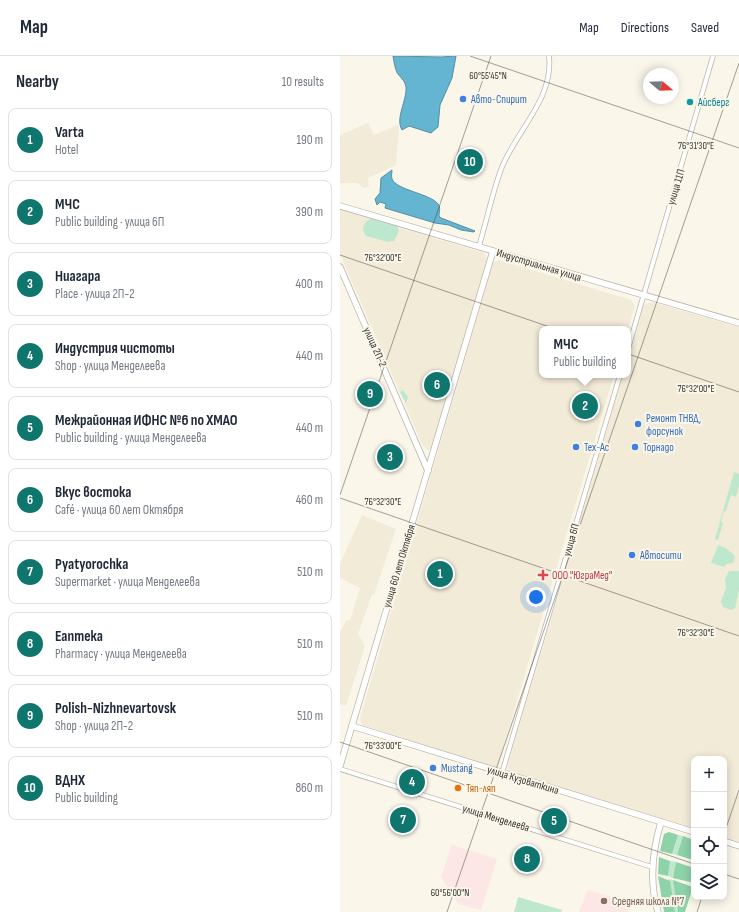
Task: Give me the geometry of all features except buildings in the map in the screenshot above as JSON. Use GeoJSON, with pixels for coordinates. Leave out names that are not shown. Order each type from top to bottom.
{"type":"FeatureCollection","features":[{"type":"Feature","properties":{"kind":"main road","name":"Индустриальная улица"},"geometry":{"type":"LineString","coordinates":[[340,206],[359,210],[739,323]]}},
{"type":"Feature","properties":{"kind":"main road","name":"улица 60 лет Октября"},"geometry":{"type":"LineString","coordinates":[[340,766],[493,251]]}},
{"type":"Feature","properties":{"kind":"main road","name":"улица 2П-2"},"geometry":{"type":"LineString","coordinates":[[340,267],[428,471]]}},
{"type":"Feature","properties":{"kind":"main road","name":"улица Кузоваткина"},"geometry":{"type":"LineString","coordinates":[[352,726],[502,774],[691,831]]}},
{"type":"Feature","properties":{"kind":"main road"},"geometry":{"type":"LineString","coordinates":[[658,912],[653,889],[652,867],[661,822]]}},
{"type":"Feature","properties":{"kind":"main road"},"geometry":{"type":"LineString","coordinates":[[727,842],[739,846]]}},
{"type":"Feature","properties":{"kind":"street"},"geometry":{"type":"LineString","coordinates":[[479,246],[492,195],[507,156],[534,113],[545,88],[550,72],[549,56]]}},
{"type":"Feature","properties":{"kind":"street","name":"улица 11П"},"geometry":{"type":"LineString","coordinates":[[644,295],[714,56]]}},
{"type":"Feature","properties":{"kind":"street"},"geometry":{"type":"LineString","coordinates":[[631,339],[644,295]]}},
{"type":"Feature","properties":{"kind":"street","name":"улица 6П"},"geometry":{"type":"LineString","coordinates":[[502,774],[619,378]]}},
{"type":"Feature","properties":{"kind":"street","name":"улица Менделеева"},"geometry":{"type":"LineString","coordinates":[[340,769],[652,867]]}},
{"type":"Feature","properties":{"kind":"shaded area"},"geometry":{"type":"Polygon","coordinates":[[[368,123],[374,135],[398,125],[396,165],[368,178],[369,186],[364,188],[357,183],[340,183],[340,135],[368,123]]]}},
{"type":"Feature","properties":{"kind":"shaded area"},"geometry":{"type":"Polygon","coordinates":[[[340,210],[484,253],[488,259],[431,449],[428,450],[423,446],[340,254],[340,210]]]}},
{"type":"Feature","properties":{"kind":"shaded area"},"geometry":{"type":"Polygon","coordinates":[[[499,260],[631,300],[635,306],[629,326],[539,326],[539,378],[613,378],[497,768],[362,725],[360,718],[493,263],[499,260]]]}},
{"type":"Feature","properties":{"kind":"shaded area"},"geometry":{"type":"Polygon","coordinates":[[[652,302],[739,327],[739,842],[727,838],[727,756],[691,756],[691,827],[511,773],[508,770],[508,764],[622,378],[631,378],[631,349],[643,307],[652,302]]]}},
{"type":"Feature","properties":{"kind":"shaded area"},"geometry":{"type":"Polygon","coordinates":[[[362,515],[396,529],[374,595],[372,594],[358,634],[365,646],[346,706],[340,704],[340,632],[346,621],[350,620],[360,588],[340,578],[340,564],[362,515]]]}},
{"type":"Feature","properties":{"kind":"shaded area"},"geometry":{"type":"Polygon","coordinates":[[[452,845],[497,859],[481,910],[458,904],[441,877],[452,845]]]}},
{"type":"Feature","properties":{"kind":"shaded area","name":"Средняя школа №7"},"geometry":{"type":"Polygon","coordinates":[[[588,890],[631,903],[629,912],[579,912],[588,890]]]}},
{"type":"Feature","properties":{"kind":"green space"},"geometry":{"type":"Polygon","coordinates":[[[371,219],[397,226],[399,231],[394,241],[388,242],[366,236],[363,229],[366,222],[371,219]]]}},
{"type":"Feature","properties":{"kind":"green space"},"geometry":{"type":"Polygon","coordinates":[[[403,390],[408,397],[406,403],[400,392],[403,390]]]}},
{"type":"Feature","properties":{"kind":"green space"},"geometry":{"type":"Polygon","coordinates":[[[734,472],[739,474],[739,486],[736,497],[731,495],[726,511],[724,511],[721,522],[723,523],[718,540],[715,539],[734,472]]]}},
{"type":"Feature","properties":{"kind":"green space"},"geometry":{"type":"Polygon","coordinates":[[[718,545],[726,548],[735,556],[733,563],[727,564],[724,567],[711,563],[718,545]]]}},
{"type":"Feature","properties":{"kind":"green space"},"geometry":{"type":"Polygon","coordinates":[[[729,571],[739,571],[739,590],[735,608],[731,610],[723,607],[721,602],[726,588],[725,579],[729,571]]]}},
{"type":"Feature","properties":{"kind":"green space"},"geometry":{"type":"Polygon","coordinates":[[[669,832],[678,835],[672,854],[660,851],[664,834],[669,832]]]}},
{"type":"Feature","properties":{"kind":"green space"},"geometry":{"type":"Polygon","coordinates":[[[678,835],[683,836],[677,855],[672,854],[678,835]]]}},
{"type":"Feature","properties":{"kind":"green space"},"geometry":{"type":"Polygon","coordinates":[[[683,836],[691,839],[691,859],[677,855],[683,836]]]}},
{"type":"Feature","properties":{"kind":"green space"},"geometry":{"type":"Polygon","coordinates":[[[659,857],[670,861],[668,876],[658,874],[659,857]]]}},
{"type":"Feature","properties":{"kind":"green space"},"geometry":{"type":"Polygon","coordinates":[[[670,861],[676,862],[673,878],[668,876],[670,861]]]}},
{"type":"Feature","properties":{"kind":"green space"},"geometry":{"type":"Polygon","coordinates":[[[676,862],[691,867],[691,882],[673,878],[676,862]]]}},
{"type":"Feature","properties":{"kind":"green space"},"geometry":{"type":"Polygon","coordinates":[[[658,876],[670,881],[675,912],[664,912],[658,876]]]}},
{"type":"Feature","properties":{"kind":"green space"},"geometry":{"type":"Polygon","coordinates":[[[668,879],[673,880],[674,883],[678,912],[675,912],[668,879]]]}},
{"type":"Feature","properties":{"kind":"green space"},"geometry":{"type":"Polygon","coordinates":[[[673,880],[691,886],[691,893],[685,912],[678,912],[673,880]]]}},
{"type":"Feature","properties":{"kind":"green space"},"geometry":{"type":"Polygon","coordinates":[[[518,897],[562,910],[561,912],[514,912],[518,897]]]}},
{"type":"Feature","properties":{"kind":"water"},"geometry":{"type":"Polygon","coordinates":[[[393,56],[456,56],[452,78],[440,105],[438,127],[431,133],[409,126],[402,130],[400,125],[400,115],[405,98],[406,87],[397,72],[393,56]]]}},
{"type":"Feature","properties":{"kind":"water"},"geometry":{"type":"Polygon","coordinates":[[[392,170],[392,179],[395,183],[406,189],[428,197],[438,204],[440,208],[439,216],[441,218],[475,231],[461,230],[449,225],[435,223],[385,208],[386,204],[380,202],[377,205],[375,199],[380,193],[381,178],[392,170]]]}},
{"type":"Feature","properties":{"kind":"place","name":"Авто-Спирит"},"geometry":{"type":"Point","coordinates":[463,99]}},
{"type":"Feature","properties":{"kind":"place","name":"Айсберг"},"geometry":{"type":"Point","coordinates":[690,102]}},
{"type":"Feature","properties":{"kind":"place","name":"ВДНХ"},"geometry":{"type":"Point","coordinates":[470,162]}},
{"type":"Feature","properties":{"kind":"place","name":"Вкус востока"},"geometry":{"type":"Point","coordinates":[437,385]}},
{"type":"Feature","properties":{"kind":"place","name":"Polish-Nizhnevartovsk"},"geometry":{"type":"Point","coordinates":[370,394]}},
{"type":"Feature","properties":{"kind":"place","name":"МЧС"},"geometry":{"type":"Point","coordinates":[585,406]}},
{"type":"Feature","properties":{"kind":"place","name":"Ремонт ТНВД, форсунок"},"geometry":{"type":"Point","coordinates":[638,424]}},
{"type":"Feature","properties":{"kind":"place","name":"Тех-Ас"},"geometry":{"type":"Point","coordinates":[576,447]}},
{"type":"Feature","properties":{"kind":"place","name":"Торнадо"},"geometry":{"type":"Point","coordinates":[635,447]}},
{"type":"Feature","properties":{"kind":"place","name":"Ниагара"},"geometry":{"type":"Point","coordinates":[390,457]}},
{"type":"Feature","properties":{"kind":"place","name":"Автосити"},"geometry":{"type":"Point","coordinates":[632,555]}},
{"type":"Feature","properties":{"kind":"place","name":"Varta"},"geometry":{"type":"Point","coordinates":[440,574]}},
{"type":"Feature","properties":{"kind":"place","name":"ООО \"ЮграМед\""},"geometry":{"type":"Point","coordinates":[543,575]}},
{"type":"Feature","properties":{"kind":"place","name":"Mustang"},"geometry":{"type":"Point","coordinates":[433,768]}},
{"type":"Feature","properties":{"kind":"place","name":"Индустрия чистоты"},"geometry":{"type":"Point","coordinates":[412,782]}},
{"type":"Feature","properties":{"kind":"place","name":"Тяп-ляп"},"geometry":{"type":"Point","coordinates":[458,788]}},
{"type":"Feature","properties":{"kind":"place","name":"Pyatyorochka"},"geometry":{"type":"Point","coordinates":[403,820]}},
{"type":"Feature","properties":{"kind":"place","name":"Межрайонная ИФНС №6 по ХМАО"},"geometry":{"type":"Point","coordinates":[554,821]}},
{"type":"Feature","properties":{"kind":"place","name":"Еаптека"},"geometry":{"type":"Point","coordinates":[527,859]}},
{"type":"Feature","properties":{"kind":"place","name":"Средняя школа №7"},"geometry":{"type":"Point","coordinates":[604,901]}}]}
